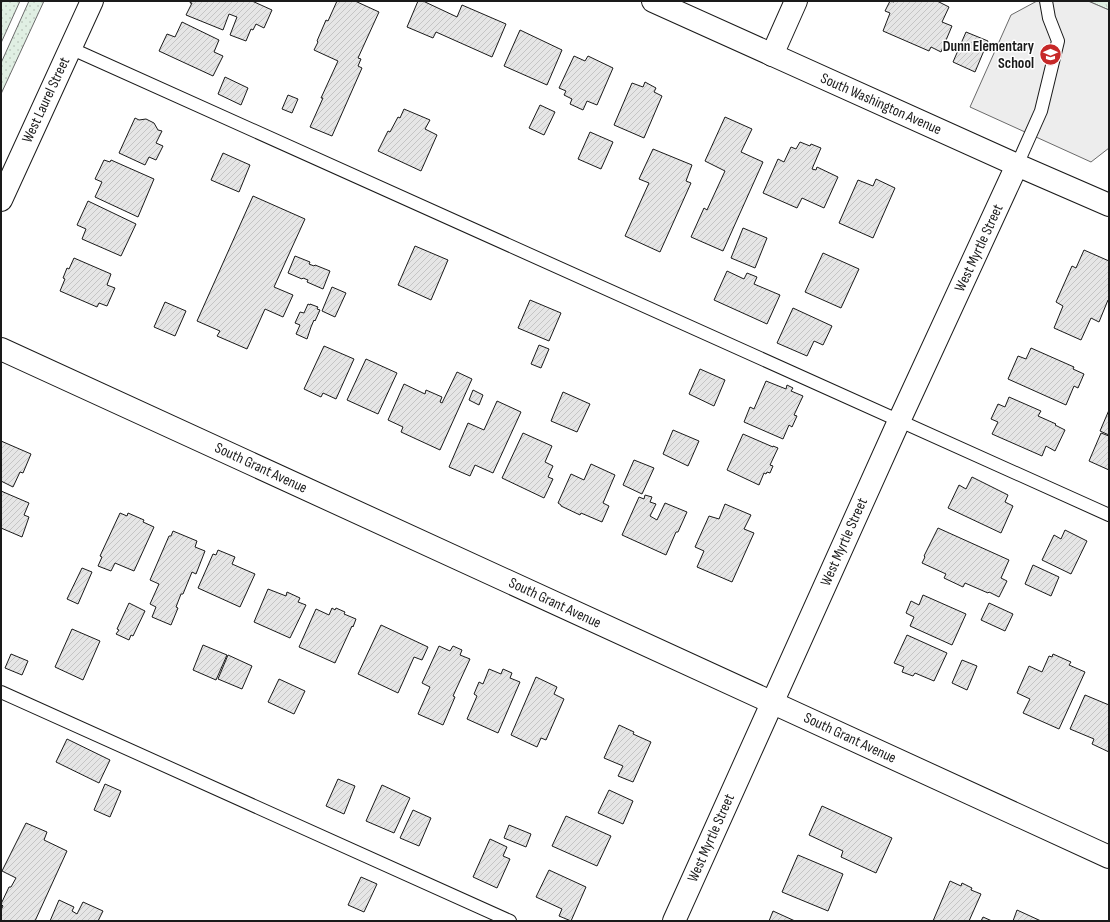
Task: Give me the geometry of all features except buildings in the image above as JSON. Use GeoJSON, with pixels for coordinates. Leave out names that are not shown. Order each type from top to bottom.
{"type":"FeatureCollection","features":[{"type":"Feature","properties":{"kind":"street","name":"West Laurel Street"},"geometry":{"type":"LineString","coordinates":[[1,200],[92,1]]}},
{"type":"Feature","properties":{"kind":"street","name":"South Washington Avenue"},"geometry":{"type":"LineString","coordinates":[[653,1],[1016,165],[1109,205]]}},
{"type":"Feature","properties":{"kind":"street"},"geometry":{"type":"LineString","coordinates":[[772,55],[796,1]]}},
{"type":"Feature","properties":{"kind":"street","name":"West Myrtle Street"},"geometry":{"type":"LineString","coordinates":[[674,921],[1016,165]]}},
{"type":"Feature","properties":{"kind":"street","name":"South Grant Avenue"},"geometry":{"type":"LineString","coordinates":[[1,349],[1109,857]]}},
{"type":"Feature","properties":{"kind":"lane"},"geometry":{"type":"LineString","coordinates":[[1016,165],[1041,111],[1058,41],[1049,18],[1046,1]]}},
{"type":"Feature","properties":{"kind":"lane"},"geometry":{"type":"LineString","coordinates":[[70,48],[1109,515]]}},
{"type":"Feature","properties":{"kind":"lane"},"geometry":{"type":"LineString","coordinates":[[1,692],[510,921]]}},
{"type":"Feature","properties":{"kind":"green space"},"geometry":{"type":"Polygon","coordinates":[[[1,1],[20,1],[1,43],[1,1]]]}},
{"type":"Feature","properties":{"kind":"green space"},"geometry":{"type":"Polygon","coordinates":[[[29,1],[44,1],[1,94],[1,63],[29,1]]]}},
{"type":"Feature","properties":{"kind":"green space"},"geometry":{"type":"Polygon","coordinates":[[[1088,1],[1109,1],[1109,10],[1088,1]]]}},
{"type":"Feature","properties":{"kind":"shaded area","name":"Dunn Elementary School"},"geometry":{"type":"Polygon","coordinates":[[[1037,1],[1088,1],[1109,10],[1109,148],[1091,162],[970,107],[1011,15],[1037,1]]]}},
{"type":"Feature","properties":{"kind":"place","name":"Dunn Elementary School"},"geometry":{"type":"Point","coordinates":[1050,55]}}]}
